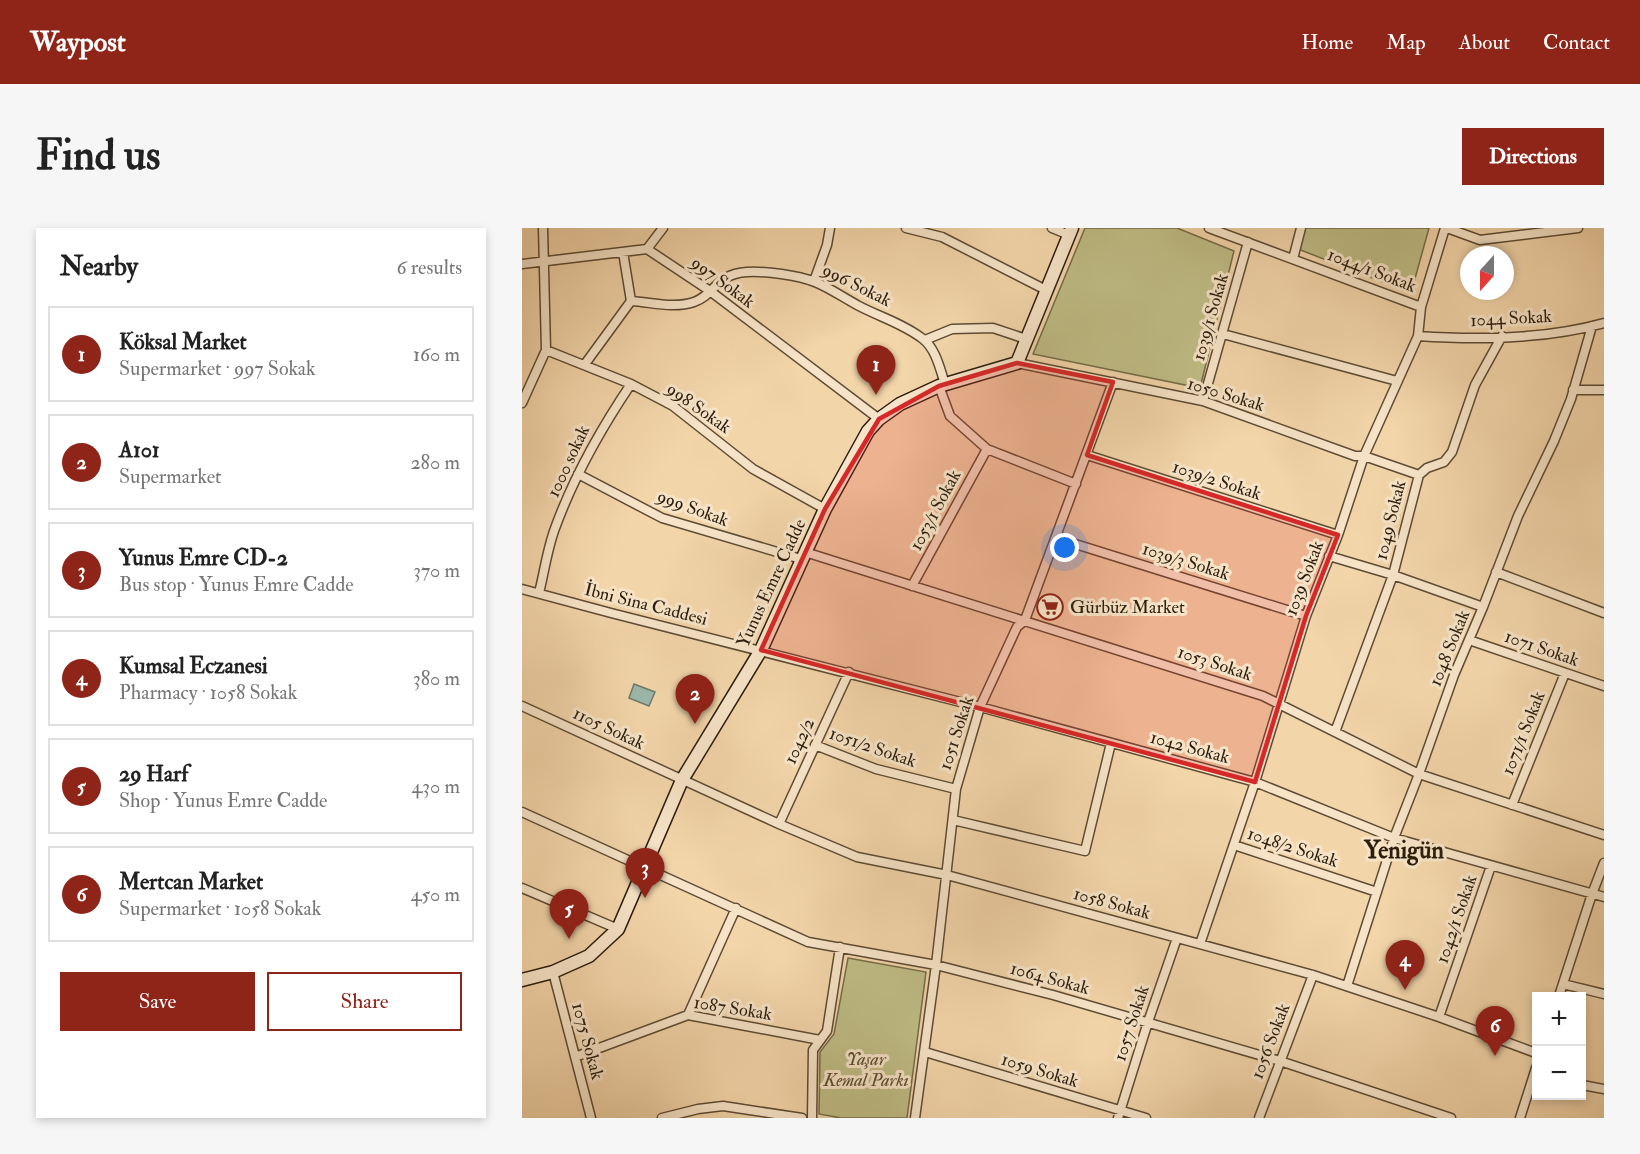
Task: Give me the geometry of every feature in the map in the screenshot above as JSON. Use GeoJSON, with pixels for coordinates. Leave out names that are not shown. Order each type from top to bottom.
{"type":"FeatureCollection","features":[{"type":"Feature","properties":{"kind":"street"},"geometry":{"type":"LineString","coordinates":[[522,403],[546,350],[543,228]]}},
{"type":"Feature","properties":{"kind":"street"},"geometry":{"type":"LineString","coordinates":[[522,264],[647,249],[663,228]]}},
{"type":"Feature","properties":{"kind":"street"},"geometry":{"type":"LineString","coordinates":[[814,281],[827,245],[830,228]]}},
{"type":"Feature","properties":{"kind":"street"},"geometry":{"type":"LineString","coordinates":[[906,228],[942,237],[1046,290]]}},
{"type":"Feature","properties":{"kind":"street"},"geometry":{"type":"LineString","coordinates":[[1017,363],[1070,231],[1052,228]]}},
{"type":"Feature","properties":{"kind":"street","name":"1044/1 Sokak"},"geometry":{"type":"LineString","coordinates":[[1209,228],[1421,307]]}},
{"type":"Feature","properties":{"kind":"street"},"geometry":{"type":"LineString","coordinates":[[1293,259],[1300,228]]}},
{"type":"Feature","properties":{"kind":"street"},"geometry":{"type":"LineString","coordinates":[[1446,228],[1480,240],[1578,228]]}},
{"type":"Feature","properties":{"kind":"street","name":"1039 Sokak"},"geometry":{"type":"LineString","coordinates":[[1200,944],[1255,782],[1306,616],[1338,535],[1364,456],[1418,336],[1421,307],[1446,228]]}},
{"type":"Feature","properties":{"kind":"street","name":"1039/1 Sokak"},"geometry":{"type":"LineString","coordinates":[[1203,401],[1248,242]]}},
{"type":"Feature","properties":{"kind":"street","name":"997 Sokak"},"geometry":{"type":"LineString","coordinates":[[647,249],[710,291],[879,419]]}},
{"type":"Feature","properties":{"kind":"street"},"geometry":{"type":"LineString","coordinates":[[585,364],[631,300],[623,252]]}},
{"type":"Feature","properties":{"kind":"street","name":"996 Sokak"},"geometry":{"type":"LineString","coordinates":[[631,300],[671,306],[695,302],[731,274],[748,272],[777,274],[814,281],[861,307],[882,315],[925,340]]}},
{"type":"Feature","properties":{"kind":"street","name":"1044 Sokak"},"geometry":{"type":"LineString","coordinates":[[1418,336],[1544,334],[1604,322]]}},
{"type":"Feature","properties":{"kind":"street","name":"1048 Sokak"},"geometry":{"type":"LineString","coordinates":[[1347,986],[1394,838],[1454,675],[1534,479],[1554,441],[1573,390],[1592,326]]}},
{"type":"Feature","properties":{"kind":"street"},"geometry":{"type":"LineString","coordinates":[[1026,339],[993,328],[952,328],[925,340],[938,360],[950,416],[987,449],[1076,484]]}},
{"type":"Feature","properties":{"kind":"street"},"geometry":{"type":"LineString","coordinates":[[1223,334],[1397,381]]}},
{"type":"Feature","properties":{"kind":"street","name":"1049 Sokak"},"geometry":{"type":"LineString","coordinates":[[1335,732],[1393,574],[1419,475],[1427,468],[1444,462],[1452,452],[1475,385],[1502,336]]}},
{"type":"Feature","properties":{"kind":"street","name":"998 Sokak"},"geometry":{"type":"LineString","coordinates":[[546,350],[631,384],[673,406],[753,469],[825,509]]}},
{"type":"Feature","properties":{"kind":"street","name":"Yunus Emre Cadde"},"geometry":{"type":"LineString","coordinates":[[522,980],[553,972],[589,956],[618,929],[682,780],[761,650],[825,509],[868,431],[879,419],[900,404],[942,385],[1017,363]]}},
{"type":"Feature","properties":{"kind":"street","name":"1050 Sokak"},"geometry":{"type":"LineString","coordinates":[[1017,363],[1203,401],[1355,456],[1364,456],[1419,475]]}},
{"type":"Feature","properties":{"kind":"street","name":"1051 Sokak"},"geometry":{"type":"LineString","coordinates":[[915,1118],[936,965],[956,789],[980,707],[1017,627],[1025,620],[1113,382]]}},
{"type":"Feature","properties":{"kind":"street","name":"1000 sokak"},"geometry":{"type":"LineString","coordinates":[[539,593],[554,532],[578,474],[603,425],[631,384]]}},
{"type":"Feature","properties":{"kind":"street"},"geometry":{"type":"LineString","coordinates":[[1573,390],[1604,390]]}},
{"type":"Feature","properties":{"kind":"street","name":"1053/1 Sokak"},"geometry":{"type":"LineString","coordinates":[[912,586],[987,449]]}},
{"type":"Feature","properties":{"kind":"street","name":"1039/2 Sokak"},"geometry":{"type":"LineString","coordinates":[[1087,455],[1338,535]]}},
{"type":"Feature","properties":{"kind":"street","name":"999 Sokak"},"geometry":{"type":"LineString","coordinates":[[578,474],[662,518],[803,555]]}},
{"type":"Feature","properties":{"kind":"street","name":"1039/3 Sokak"},"geometry":{"type":"LineString","coordinates":[[1056,538],[1306,616]]}},
{"type":"Feature","properties":{"kind":"street","name":"1053 Sokak"},"geometry":{"type":"LineString","coordinates":[[803,555],[1025,620],[1263,696],[1419,774],[1604,835]]}},
{"type":"Feature","properties":{"kind":"street"},"geometry":{"type":"LineString","coordinates":[[1329,556],[1393,574],[1483,607]]}},
{"type":"Feature","properties":{"kind":"street"},"geometry":{"type":"LineString","coordinates":[[1496,572],[1604,613]]}},
{"type":"Feature","properties":{"kind":"street","name":"İbni Sina Caddesi"},"geometry":{"type":"LineString","coordinates":[[522,589],[761,650]]}},
{"type":"Feature","properties":{"kind":"street","name":"1071 Sokak"},"geometry":{"type":"LineString","coordinates":[[1469,640],[1604,686]]}},
{"type":"Feature","properties":{"kind":"street","name":"1042 Sokak"},"geometry":{"type":"LineString","coordinates":[[761,650],[1255,782],[1394,838],[1604,897]]}},
{"type":"Feature","properties":{"kind":"street","name":"1042/2"},"geometry":{"type":"LineString","coordinates":[[779,824],[849,672]]}},
{"type":"Feature","properties":{"kind":"street","name":"1071/1 Sokak"},"geometry":{"type":"LineString","coordinates":[[1512,805],[1565,673]]}},
{"type":"Feature","properties":{"kind":"street"},"geometry":{"type":"LineString","coordinates":[[522,719],[524,708]]}},
{"type":"Feature","properties":{"kind":"street","name":"1105 Sokak"},"geometry":{"type":"LineString","coordinates":[[524,708],[682,780]]}},
{"type":"Feature","properties":{"kind":"street"},"geometry":{"type":"LineString","coordinates":[[953,820],[1085,851],[1110,743]]}},
{"type":"Feature","properties":{"kind":"street","name":"1051/2 Sokak"},"geometry":{"type":"LineString","coordinates":[[815,745],[876,769],[956,789]]}},
{"type":"Feature","properties":{"kind":"street","name":"1058 Sokak"},"geometry":{"type":"LineString","coordinates":[[682,780],[857,857],[947,875],[1313,975],[1439,1017],[1532,1052]]}},
{"type":"Feature","properties":{"kind":"street","name":"1064 Sokak"},"geometry":{"type":"LineString","coordinates":[[522,812],[808,942],[936,965],[1053,995],[1280,1061],[1434,1115],[1451,1118]]}},
{"type":"Feature","properties":{"kind":"street","name":"1048/2 Sokak"},"geometry":{"type":"LineString","coordinates":[[1234,845],[1377,892]]}},
{"type":"Feature","properties":{"kind":"street"},"geometry":{"type":"LineString","coordinates":[[1560,992],[1604,863]]}},
{"type":"Feature","properties":{"kind":"street","name":"1042/1 Sokak"},"geometry":{"type":"LineString","coordinates":[[1439,1017],[1491,866]]}},
{"type":"Feature","properties":{"kind":"street"},"geometry":{"type":"LineString","coordinates":[[522,888],[618,929]]}},
{"type":"Feature","properties":{"kind":"street"},"geometry":{"type":"LineString","coordinates":[[688,1015],[736,908]]}},
{"type":"Feature","properties":{"kind":"street","name":"1057 Sokak"},"geometry":{"type":"LineString","coordinates":[[1119,1114],[1178,938]]}},
{"type":"Feature","properties":{"kind":"street"},"geometry":{"type":"LineString","coordinates":[[812,1118],[813,1050],[827,1031],[840,947]]}},
{"type":"Feature","properties":{"kind":"street","name":"1075 Sokak"},"geometry":{"type":"LineString","coordinates":[[553,972],[591,1118]]}},
{"type":"Feature","properties":{"kind":"street","name":"1056 Sokak"},"geometry":{"type":"LineString","coordinates":[[1258,1118],[1313,975]]}},
{"type":"Feature","properties":{"kind":"street"},"geometry":{"type":"LineString","coordinates":[[1563,984],[1604,994]]}},
{"type":"Feature","properties":{"kind":"street","name":"1087 Sokak"},"geometry":{"type":"LineString","coordinates":[[575,1057],[688,1015],[820,1040]]}},
{"type":"Feature","properties":{"kind":"street","name":"1059 Sokak"},"geometry":{"type":"LineString","coordinates":[[925,1052],[1119,1114],[1146,1118]]}},
{"type":"Feature","properties":{"kind":"street"},"geometry":{"type":"LineString","coordinates":[[1520,1118],[1532,1085]]}},
{"type":"Feature","properties":{"kind":"street"},"geometry":{"type":"LineString","coordinates":[[1586,1086],[1604,1089]]}},
{"type":"Feature","properties":{"kind":"street"},"geometry":{"type":"LineString","coordinates":[[662,1118],[698,1113],[723,1106],[802,1118]]}},
{"type":"Feature","properties":{"kind":"highlighted area"},"geometry":{"type":"Polygon","coordinates":[[[1017,363],[1113,382],[1087,455],[1338,535],[1306,616],[1255,782],[761,650],[825,509],[879,419],[939,386],[1017,363]]]}},
{"type":"Feature","properties":{"kind":"green space"},"geometry":{"type":"Polygon","coordinates":[[[1085,228],[1177,228],[1234,251],[1200,388],[1033,354],[1085,228]]]}},
{"type":"Feature","properties":{"kind":"green space"},"geometry":{"type":"Polygon","coordinates":[[[1303,228],[1429,228],[1411,293],[1298,249],[1303,228]]]}},
{"type":"Feature","properties":{"kind":"green space","name":"Yaşar Kemal Parkı"},"geometry":{"type":"Polygon","coordinates":[[[848,958],[926,972],[907,1118],[841,1118],[819,1114],[820,1052],[834,1034],[848,958]]]}},
{"type":"Feature","properties":{"kind":"shaded area"},"geometry":{"type":"Polygon","coordinates":[[[634,684],[655,692],[649,706],[629,698],[634,684]]]}},
{"type":"Feature","properties":{"kind":"place","name":"Köksal Market"},"geometry":{"type":"Point","coordinates":[876,395]}},
{"type":"Feature","properties":{"kind":"place","name":"Gürbüz Market"},"geometry":{"type":"Point","coordinates":[1050,607]}},
{"type":"Feature","properties":{"kind":"place","name":"A101"},"geometry":{"type":"Point","coordinates":[695,724]}},
{"type":"Feature","properties":{"kind":"place","name":"Yunus Emre CD-2"},"geometry":{"type":"Point","coordinates":[645,898]}},
{"type":"Feature","properties":{"kind":"place","name":"29 Harf"},"geometry":{"type":"Point","coordinates":[569,939]}},
{"type":"Feature","properties":{"kind":"place","name":"Kumsal Eczanesi"},"geometry":{"type":"Point","coordinates":[1405,990]}},
{"type":"Feature","properties":{"kind":"place","name":"Mertcan Market"},"geometry":{"type":"Point","coordinates":[1495,1056]}},
{"type":"Feature","properties":{"kind":"district","name":"Yenigün"},"geometry":{"type":"Point","coordinates":[1404,850]}}]}
